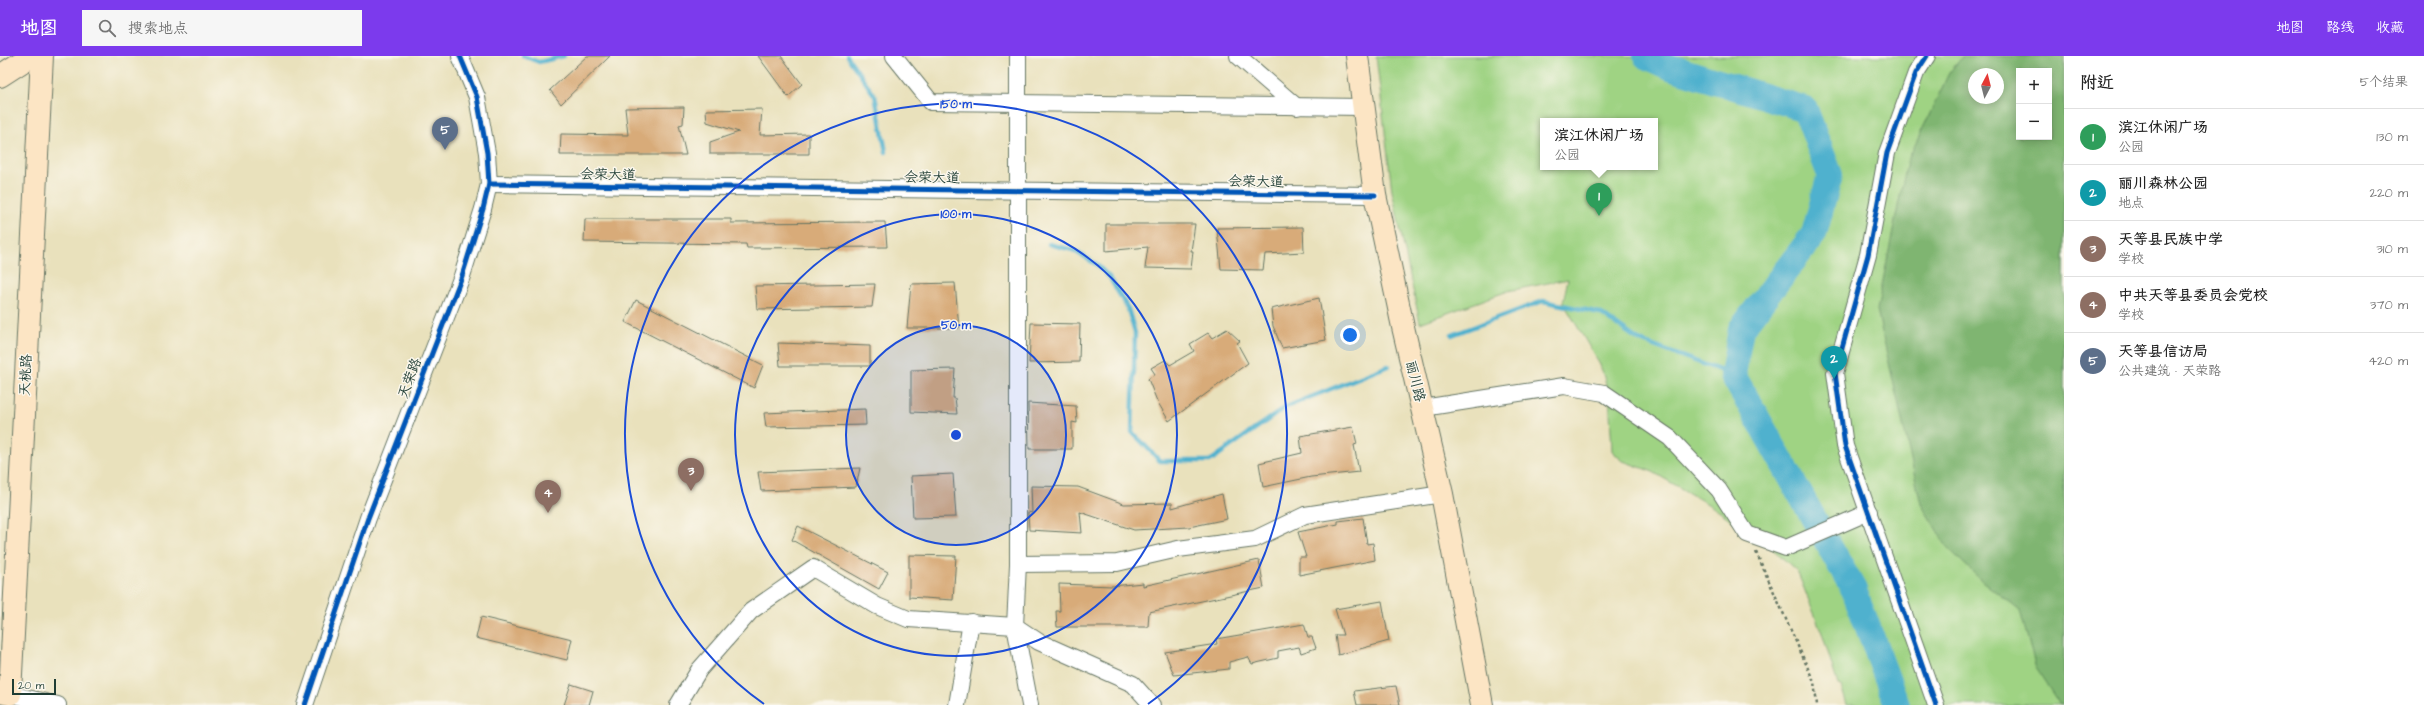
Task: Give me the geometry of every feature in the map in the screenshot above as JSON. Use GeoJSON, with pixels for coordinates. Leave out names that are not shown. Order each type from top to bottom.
{"type":"FeatureCollection","features":[{"type":"Feature","properties":{"kind":"street"},"geometry":{"type":"LineString","coordinates":[[0,76],[31,56]]}},
{"type":"Feature","properties":{"kind":"street","name":"天桃路"},"geometry":{"type":"LineString","coordinates":[[5,693],[42,56]]}},
{"type":"Feature","properties":{"kind":"street","name":"天荣路"},"geometry":{"type":"LineString","coordinates":[[305,705],[368,518],[462,276],[488,184],[487,153],[477,97],[460,56]]}},
{"type":"Feature","properties":{"kind":"street"},"geometry":{"type":"LineString","coordinates":[[894,56],[931,102],[1364,107]]}},
{"type":"Feature","properties":{"kind":"street"},"geometry":{"type":"LineString","coordinates":[[1018,56],[1018,564],[1015,626],[1030,705]]}},
{"type":"Feature","properties":{"kind":"street"},"geometry":{"type":"LineString","coordinates":[[1238,56],[1297,106]]}},
{"type":"Feature","properties":{"kind":"street","name":"丽川路"},"geometry":{"type":"LineString","coordinates":[[1357,56],[1375,195],[1403,327],[1442,494],[1482,705]]}},
{"type":"Feature","properties":{"kind":"street"},"geometry":{"type":"LineString","coordinates":[[1927,56],[1916,73],[1887,153],[1868,255],[1835,373],[1845,446],[1936,705]]}},
{"type":"Feature","properties":{"kind":"street","name":"会荣大道"},"geometry":{"type":"LineString","coordinates":[[488,184],[1375,195]]}},
{"type":"Feature","properties":{"kind":"street"},"geometry":{"type":"LineString","coordinates":[[1423,408],[1564,386],[1604,393],[1670,438],[1720,490],[1747,534],[1786,548],[1869,512]]}},
{"type":"Feature","properties":{"kind":"street"},"geometry":{"type":"LineString","coordinates":[[1018,564],[1117,564],[1178,549],[1255,539],[1305,515],[1442,494]]}},
{"type":"Feature","properties":{"kind":"street"},"geometry":{"type":"LineString","coordinates":[[678,705],[699,670],[751,611],[813,568],[877,606],[908,620],[971,622],[1015,626],[1039,642],[1133,684],[1149,703]]}},
{"type":"Feature","properties":{"kind":"street"},"geometry":{"type":"LineString","coordinates":[[957,705],[971,622]]}},
{"type":"Feature","properties":{"kind":"street"},"geometry":{"type":"LineString","coordinates":[[5,693],[58,705]]}},
{"type":"Feature","properties":{"kind":"path"},"geometry":{"type":"LineString","coordinates":[[1747,534],[1814,682],[1817,705]]}},
{"type":"Feature","properties":{"kind":"green space"},"geometry":{"type":"Polygon","coordinates":[[[1376,56],[2064,56],[2064,705],[1847,705],[1841,686],[1838,685],[1822,633],[1797,571],[1767,544],[1711,506],[1653,472],[1623,461],[1612,451],[1609,393],[1600,365],[1563,302],[1568,279],[1508,291],[1420,323],[1392,191],[1376,56]]]}},
{"type":"Feature","properties":{"kind":"green space"},"geometry":{"type":"Polygon","coordinates":[[[1963,56],[2064,56],[2064,705],[2060,705],[2036,668],[2020,611],[1982,581],[1947,547],[1921,504],[1877,310],[1907,162],[1949,73],[1963,56]]]}},
{"type":"Feature","properties":{"kind":"building"},"geometry":{"type":"Polygon","coordinates":[[[587,56],[610,56],[561,104],[550,90],[587,56]]]}},
{"type":"Feature","properties":{"kind":"building"},"geometry":{"type":"Polygon","coordinates":[[[758,56],[781,56],[802,84],[788,97],[758,56]]]}},
{"type":"Feature","properties":{"kind":"building"},"geometry":{"type":"Polygon","coordinates":[[[684,107],[683,124],[679,125],[686,155],[560,155],[561,134],[628,135],[625,108],[684,107]]]}},
{"type":"Feature","properties":{"kind":"building"},"geometry":{"type":"Polygon","coordinates":[[[762,109],[760,135],[809,134],[809,154],[710,154],[710,142],[739,132],[707,122],[706,110],[762,109]]]}},
{"type":"Feature","properties":{"kind":"building"},"geometry":{"type":"Polygon","coordinates":[[[585,219],[731,219],[731,223],[885,222],[887,247],[747,248],[746,244],[584,242],[585,219]]]}},
{"type":"Feature","properties":{"kind":"building"},"geometry":{"type":"Polygon","coordinates":[[[1106,224],[1195,224],[1191,251],[1193,251],[1191,269],[1145,268],[1148,247],[1106,251],[1106,224]]]}},
{"type":"Feature","properties":{"kind":"building"},"geometry":{"type":"Polygon","coordinates":[[[1303,227],[1304,252],[1265,254],[1263,270],[1221,269],[1217,228],[1303,227]]]}},
{"type":"Feature","properties":{"kind":"building"},"geometry":{"type":"Polygon","coordinates":[[[955,283],[959,328],[907,328],[911,284],[955,283]]]}},
{"type":"Feature","properties":{"kind":"building"},"geometry":{"type":"Polygon","coordinates":[[[875,284],[872,307],[757,309],[755,286],[875,284]]]}},
{"type":"Feature","properties":{"kind":"building"},"geometry":{"type":"Polygon","coordinates":[[[1319,298],[1326,340],[1282,348],[1273,326],[1271,309],[1319,298]]]}},
{"type":"Feature","properties":{"kind":"building"},"geometry":{"type":"Polygon","coordinates":[[[636,300],[763,365],[754,388],[625,322],[636,300]]]}},
{"type":"Feature","properties":{"kind":"building"},"geometry":{"type":"Polygon","coordinates":[[[1031,323],[1080,324],[1079,362],[1029,363],[1031,323]]]}},
{"type":"Feature","properties":{"kind":"building"},"geometry":{"type":"Polygon","coordinates":[[[1227,329],[1240,341],[1237,343],[1248,363],[1169,421],[1157,401],[1148,379],[1155,374],[1151,368],[1165,360],[1170,365],[1194,351],[1190,344],[1208,333],[1212,338],[1227,329]]]}},
{"type":"Feature","properties":{"kind":"building"},"geometry":{"type":"Polygon","coordinates":[[[778,343],[870,346],[870,366],[780,366],[778,343]]]}},
{"type":"Feature","properties":{"kind":"building"},"geometry":{"type":"Polygon","coordinates":[[[955,369],[953,398],[955,398],[957,414],[911,412],[911,370],[955,369]]]}},
{"type":"Feature","properties":{"kind":"building"},"geometry":{"type":"Polygon","coordinates":[[[1028,403],[1076,406],[1077,423],[1072,422],[1072,449],[1029,449],[1028,403]]]}},
{"type":"Feature","properties":{"kind":"building"},"geometry":{"type":"Polygon","coordinates":[[[865,409],[866,425],[766,427],[764,413],[865,409]]]}},
{"type":"Feature","properties":{"kind":"building"},"geometry":{"type":"Polygon","coordinates":[[[1353,427],[1357,444],[1354,445],[1359,472],[1311,477],[1263,487],[1259,463],[1302,453],[1300,436],[1353,427]]]}},
{"type":"Feature","properties":{"kind":"building"},"geometry":{"type":"Polygon","coordinates":[[[860,468],[856,487],[761,491],[758,472],[860,468]]]}},
{"type":"Feature","properties":{"kind":"building"},"geometry":{"type":"Polygon","coordinates":[[[953,474],[956,517],[913,518],[911,476],[953,474]]]}},
{"type":"Feature","properties":{"kind":"building"},"geometry":{"type":"Polygon","coordinates":[[[1031,486],[1078,487],[1124,504],[1172,503],[1172,508],[1222,494],[1227,519],[1189,527],[1134,530],[1080,512],[1082,533],[1029,530],[1028,512],[1032,513],[1031,486]]]}},
{"type":"Feature","properties":{"kind":"building"},"geometry":{"type":"Polygon","coordinates":[[[1363,518],[1367,544],[1373,543],[1375,560],[1299,575],[1299,557],[1306,557],[1298,532],[1338,524],[1338,521],[1363,518]]]}},
{"type":"Feature","properties":{"kind":"building"},"geometry":{"type":"Polygon","coordinates":[[[798,526],[888,572],[879,589],[792,540],[798,526]]]}},
{"type":"Feature","properties":{"kind":"building"},"geometry":{"type":"Polygon","coordinates":[[[909,555],[956,556],[953,600],[909,597],[909,555]]]}},
{"type":"Feature","properties":{"kind":"building"},"geometry":{"type":"Polygon","coordinates":[[[1259,560],[1264,588],[1149,612],[1148,627],[1057,627],[1056,611],[1060,611],[1059,584],[1112,586],[1143,583],[1143,586],[1259,560]]]}},
{"type":"Feature","properties":{"kind":"building"},"geometry":{"type":"Polygon","coordinates":[[[1382,601],[1389,641],[1338,655],[1335,635],[1343,635],[1335,609],[1382,601]]]}},
{"type":"Feature","properties":{"kind":"building"},"geometry":{"type":"Polygon","coordinates":[[[481,617],[572,639],[567,660],[476,638],[481,617]]]}},
{"type":"Feature","properties":{"kind":"building"},"geometry":{"type":"Polygon","coordinates":[[[1304,624],[1308,637],[1312,637],[1316,648],[1301,653],[1299,647],[1278,651],[1278,658],[1252,664],[1248,657],[1229,662],[1229,669],[1174,675],[1165,652],[1217,644],[1216,639],[1304,624]]]}},
{"type":"Feature","properties":{"kind":"building"},"geometry":{"type":"Polygon","coordinates":[[[571,684],[593,691],[589,705],[564,705],[571,684]]]}},
{"type":"Feature","properties":{"kind":"building"},"geometry":{"type":"Polygon","coordinates":[[[1396,686],[1400,705],[1357,705],[1354,691],[1396,686]]]}},
{"type":"Feature","properties":{"kind":"waterway"},"geometry":{"type":"LineString","coordinates":[[523,56],[539,62],[564,56]]}},
{"type":"Feature","properties":{"kind":"waterway"},"geometry":{"type":"LineString","coordinates":[[847,56],[875,96],[886,152]]}},
{"type":"Feature","properties":{"kind":"waterway"},"geometry":{"type":"LineString","coordinates":[[1646,56],[1670,67],[1805,109],[1830,175],[1814,234],[1741,329],[1733,375],[1854,590],[1897,705]]}},
{"type":"Feature","properties":{"kind":"waterway"},"geometry":{"type":"LineString","coordinates":[[1049,244],[1073,250],[1096,264],[1110,278],[1128,309],[1135,333],[1132,432],[1160,461],[1210,461],[1286,407],[1388,366]]}},
{"type":"Feature","properties":{"kind":"waterway"},"geometry":{"type":"LineString","coordinates":[[1452,335],[1543,301],[1600,313],[1640,341],[1733,375]]}},
{"type":"Feature","properties":{"kind":"cycle path"},"geometry":{"type":"LineString","coordinates":[[305,705],[368,518],[462,276],[483,209],[489,184],[487,153],[477,97],[460,56]]}},
{"type":"Feature","properties":{"kind":"cycle path"},"geometry":{"type":"LineString","coordinates":[[1927,56],[1916,73],[1887,153],[1868,255],[1835,373],[1845,446],[1936,705]]}},
{"type":"Feature","properties":{"kind":"cycle path"},"geometry":{"type":"LineString","coordinates":[[489,184],[1375,195]]}},
{"type":"Feature","properties":{"kind":"place","name":"天等县信访局"},"geometry":{"type":"Point","coordinates":[445,150]}},
{"type":"Feature","properties":{"kind":"place","name":"滨江休闲广场"},"geometry":{"type":"Point","coordinates":[1599,216]}},
{"type":"Feature","properties":{"kind":"place","name":"丽川森林公园"},"geometry":{"type":"Point","coordinates":[1834,379]}},
{"type":"Feature","properties":{"kind":"place","name":"天等县民族中学"},"geometry":{"type":"Point","coordinates":[691,491]}},
{"type":"Feature","properties":{"kind":"place","name":"中共天等县委员会党校"},"geometry":{"type":"Point","coordinates":[548,513]}}]}
